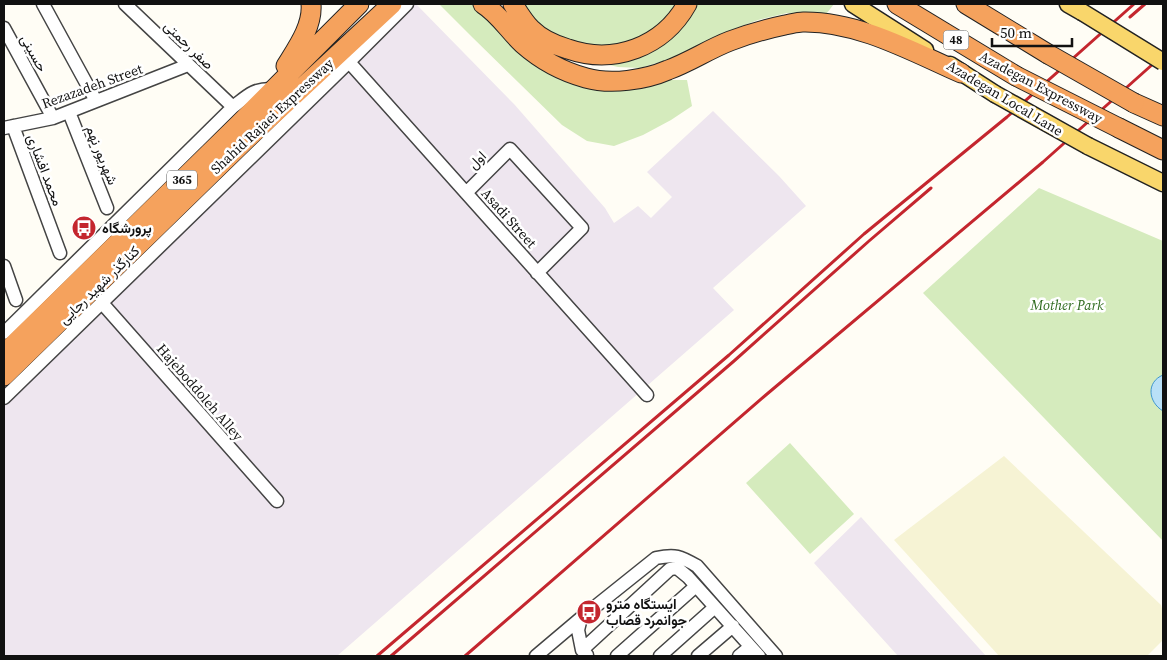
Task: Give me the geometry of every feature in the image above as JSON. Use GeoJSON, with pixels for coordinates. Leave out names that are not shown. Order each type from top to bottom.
{"type":"FeatureCollection","features":[{"type":"Feature","properties":{"kind":"highway"},"geometry":{"type":"LineString","coordinates":[[272,89],[307,28],[312,12],[311,4]]}},
{"type":"Feature","properties":{"kind":"highway","name":"Shahid Rajaei Expressway"},"geometry":{"type":"LineString","coordinates":[[4,354],[359,4]]}},
{"type":"Feature","properties":{"kind":"highway","name":"Shahid Rajaei Expressway"},"geometry":{"type":"LineString","coordinates":[[4,376],[248,138],[392,4]]}},
{"type":"Feature","properties":{"kind":"highway"},"geometry":{"type":"LineString","coordinates":[[483,4],[523,43],[542,58],[561,69],[587,78],[617,82],[647,77],[668,71],[729,41],[765,29],[802,22],[829,24],[852,29],[879,38],[961,73]]}},
{"type":"Feature","properties":{"kind":"highway"},"geometry":{"type":"LineString","coordinates":[[513,4],[531,29],[544,39],[572,51],[607,55],[628,52],[643,46],[673,24],[687,4]]}},
{"type":"Feature","properties":{"kind":"highway","name":"Azadegan Expressway"},"geometry":{"type":"LineString","coordinates":[[897,4],[1016,76],[1163,150]]}},
{"type":"Feature","properties":{"kind":"highway"},"geometry":{"type":"LineString","coordinates":[[966,4],[1134,103],[1163,116]]}},
{"type":"Feature","properties":{"kind":"main road","name":"Azadegan Local Lane"},"geometry":{"type":"LineString","coordinates":[[853,4],[995,94],[1088,146],[1159,182]]}},
{"type":"Feature","properties":{"kind":"main road"},"geometry":{"type":"LineString","coordinates":[[1075,8],[1163,62]]}},
{"type":"Feature","properties":{"kind":"street"},"geometry":{"type":"LineString","coordinates":[[44,4],[96,101]]}},
{"type":"Feature","properties":{"kind":"street","name":"صفر رحمتی"},"geometry":{"type":"LineString","coordinates":[[125,4],[233,108]]}},
{"type":"Feature","properties":{"kind":"street","name":"کنارگذر شهید رجایی"},"geometry":{"type":"LineString","coordinates":[[4,398],[407,4]]}},
{"type":"Feature","properties":{"kind":"street","name":"حسینی"},"geometry":{"type":"LineString","coordinates":[[4,28],[53,118]]}},
{"type":"Feature","properties":{"kind":"street","name":"Asadi Street"},"geometry":{"type":"LineString","coordinates":[[349,62],[646,395]]}},
{"type":"Feature","properties":{"kind":"street","name":"Rezazadeh Street"},"geometry":{"type":"LineString","coordinates":[[8,127],[53,118],[188,65]]}},
{"type":"Feature","properties":{"kind":"street"},"geometry":{"type":"LineString","coordinates":[[4,333],[233,108],[253,92],[262,89],[272,89]]}},
{"type":"Feature","properties":{"kind":"street","name":"شهریور نهم"},"geometry":{"type":"LineString","coordinates":[[69,112],[107,208]]}},
{"type":"Feature","properties":{"kind":"street","name":"محمد افشاری"},"geometry":{"type":"LineString","coordinates":[[8,127],[60,253]]}},
{"type":"Feature","properties":{"kind":"street","name":"اول"},"geometry":{"type":"LineString","coordinates":[[466,193],[510,149],[582,228],[537,272]]}},
{"type":"Feature","properties":{"kind":"street"},"geometry":{"type":"LineString","coordinates":[[4,266],[16,300]]}},
{"type":"Feature","properties":{"kind":"street","name":"Hajeboddoleh Alley"},"geometry":{"type":"LineString","coordinates":[[102,303],[277,501]]}},
{"type":"Feature","properties":{"kind":"street"},"geometry":{"type":"LineString","coordinates":[[536,656],[656,558],[670,555],[683,558],[697,566],[776,656]]}},
{"type":"Feature","properties":{"kind":"street"},"geometry":{"type":"LineString","coordinates":[[581,618],[578,630],[585,653],[670,569],[677,568],[688,577],[755,651],[739,656]]}},
{"type":"Feature","properties":{"kind":"street"},"geometry":{"type":"LineString","coordinates":[[617,656],[696,586]]}},
{"type":"Feature","properties":{"kind":"street"},"geometry":{"type":"LineString","coordinates":[[660,656],[715,607]]}},
{"type":"Feature","properties":{"kind":"street"},"geometry":{"type":"LineString","coordinates":[[698,656],[732,626]]}},
{"type":"Feature","properties":{"kind":"shaded area"},"geometry":{"type":"Polygon","coordinates":[[[410,4],[416,4],[514,104],[605,208],[614,223],[638,206],[651,218],[672,197],[647,172],[713,111],[779,176],[806,206],[713,288],[734,310],[337,656],[4,656],[4,406],[410,4]]]}},
{"type":"Feature","properties":{"kind":"shaded area"},"geometry":{"type":"Polygon","coordinates":[[[1004,456],[1161,605],[1163,612],[1163,640],[1147,656],[999,656],[894,540],[1004,456]]]}},
{"type":"Feature","properties":{"kind":"shaded area"},"geometry":{"type":"Polygon","coordinates":[[[861,517],[986,656],[898,656],[814,563],[861,517]]]}},
{"type":"Feature","properties":{"kind":"green space"},"geometry":{"type":"Polygon","coordinates":[[[439,4],[473,4],[488,14],[539,63],[660,80],[687,80],[692,106],[643,135],[614,146],[587,141],[562,125],[439,4]]]}},
{"type":"Feature","properties":{"kind":"green space"},"geometry":{"type":"Polygon","coordinates":[[[522,4],[678,4],[646,36],[621,46],[588,48],[545,31],[522,4]]]}},
{"type":"Feature","properties":{"kind":"green space"},"geometry":{"type":"Polygon","coordinates":[[[693,4],[834,4],[827,13],[787,13],[758,20],[731,30],[670,59],[640,68],[618,67],[605,64],[617,60],[693,4]]]}},
{"type":"Feature","properties":{"kind":"green space","name":"Mother Park"},"geometry":{"type":"Polygon","coordinates":[[[1039,188],[1163,241],[1163,541],[923,293],[1039,188]]]}},
{"type":"Feature","properties":{"kind":"green space"},"geometry":{"type":"Polygon","coordinates":[[[790,443],[854,514],[810,554],[746,483],[790,443]]]}},
{"type":"Feature","properties":{"kind":"water"},"geometry":{"type":"Polygon","coordinates":[[[1163,375],[1163,411],[1154,403],[1151,392],[1154,382],[1163,375]]]}},
{"type":"Feature","properties":{"kind":"railway"},"geometry":{"type":"LineString","coordinates":[[377,656],[729,355],[864,234],[1007,117],[1134,4]]}},
{"type":"Feature","properties":{"kind":"railway"},"geometry":{"type":"LineString","coordinates":[[1130,17],[1145,4]]}},
{"type":"Feature","properties":{"kind":"railway"},"geometry":{"type":"LineString","coordinates":[[465,656],[767,394],[1043,162],[1163,55]]}},
{"type":"Feature","properties":{"kind":"railway"},"geometry":{"type":"LineString","coordinates":[[391,656],[734,361],[931,188]]}},
{"type":"Feature","properties":{"kind":"place","name":"پرورشگاه"},"geometry":{"type":"Point","coordinates":[84,228]}},
{"type":"Feature","properties":{"kind":"place","name":"ایستگاه مترو جوانمرد قصاب"},"geometry":{"type":"Point","coordinates":[589,612]}}]}
